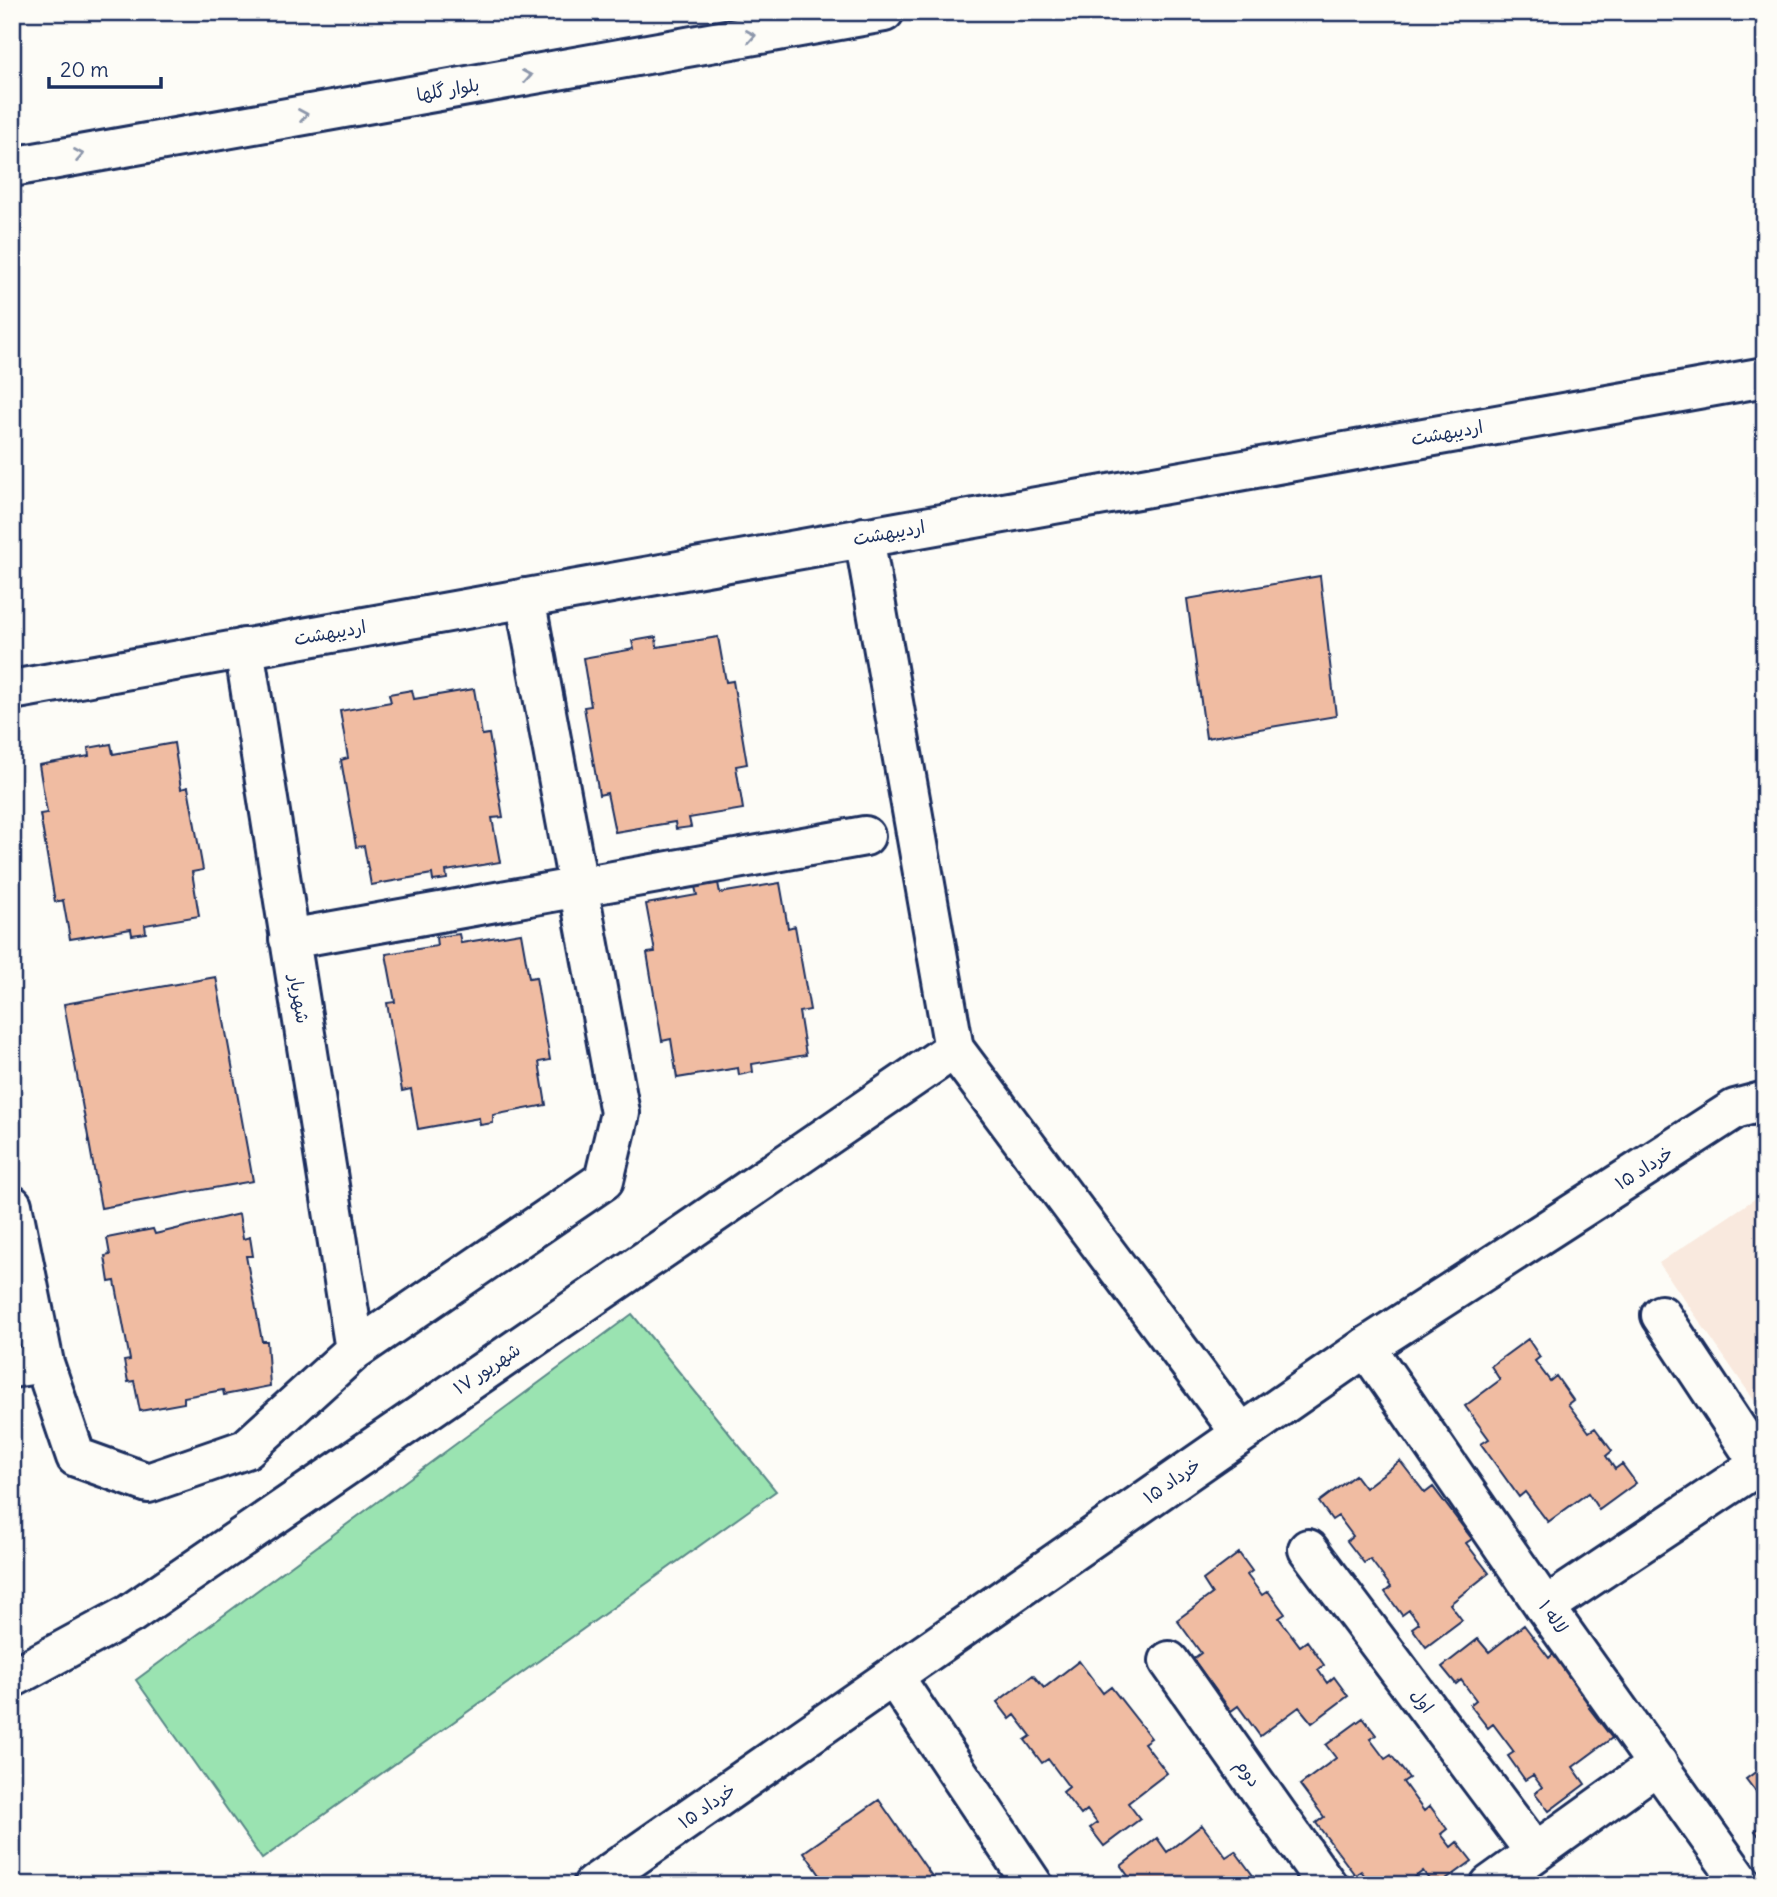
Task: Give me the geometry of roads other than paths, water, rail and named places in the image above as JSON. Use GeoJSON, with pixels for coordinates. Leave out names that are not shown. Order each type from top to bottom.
{"type":"FeatureCollection","features":[{"type":"Feature","properties":{"kind":"street","name":"بلوار گلها"},"geometry":{"type":"LineString","coordinates":[[12,167],[884,12]]}},
{"type":"Feature","properties":{"kind":"street","name":"اردیبهشت"},"geometry":{"type":"LineString","coordinates":[[12,690],[1765,376]]}},
{"type":"Feature","properties":{"kind":"street"},"geometry":{"type":"LineString","coordinates":[[864,537],[954,1049],[1241,1433]]}},
{"type":"Feature","properties":{"kind":"street"},"geometry":{"type":"LineString","coordinates":[[12,1205],[28,1365],[76,1457],[148,1483],[246,1449],[355,1350],[604,1180],[620,1113],[525,598]]}},
{"type":"Feature","properties":{"kind":"street","name":"شهریار"},"geometry":{"type":"LineString","coordinates":[[244,648],[355,1350]]}},
{"type":"Feature","properties":{"kind":"street"},"geometry":{"type":"LineString","coordinates":[[289,939],[865,836]]}},
{"type":"Feature","properties":{"kind":"street","name":"۱۷ شهریور"},"geometry":{"type":"LineString","coordinates":[[12,1678],[130,1614],[954,1049]]}},
{"type":"Feature","properties":{"kind":"street","name":"۱۵ خرداد"},"geometry":{"type":"LineString","coordinates":[[593,1885],[1366,1347],[1735,1110],[1765,1101]]}},
{"type":"Feature","properties":{"kind":"street"},"geometry":{"type":"LineString","coordinates":[[1545,1607],[1762,1468],[1661,1315]]}},
{"type":"Feature","properties":{"kind":"street","name":"لاله ۱"},"geometry":{"type":"LineString","coordinates":[[1366,1347],[1545,1607],[1743,1885]]}},
{"type":"Feature","properties":{"kind":"street","name":"اول"},"geometry":{"type":"LineString","coordinates":[[1308,1549],[1535,1852]]}},
{"type":"Feature","properties":{"kind":"street","name":"دوم"},"geometry":{"type":"LineString","coordinates":[[1170,1661],[1327,1885]]}},
{"type":"Feature","properties":{"kind":"street"},"geometry":{"type":"LineString","coordinates":[[894,1677],[1033,1885]]}},
{"type":"Feature","properties":{"kind":"street"},"geometry":{"type":"LineString","coordinates":[[1490,1885],[1658,1764]]}}]}
